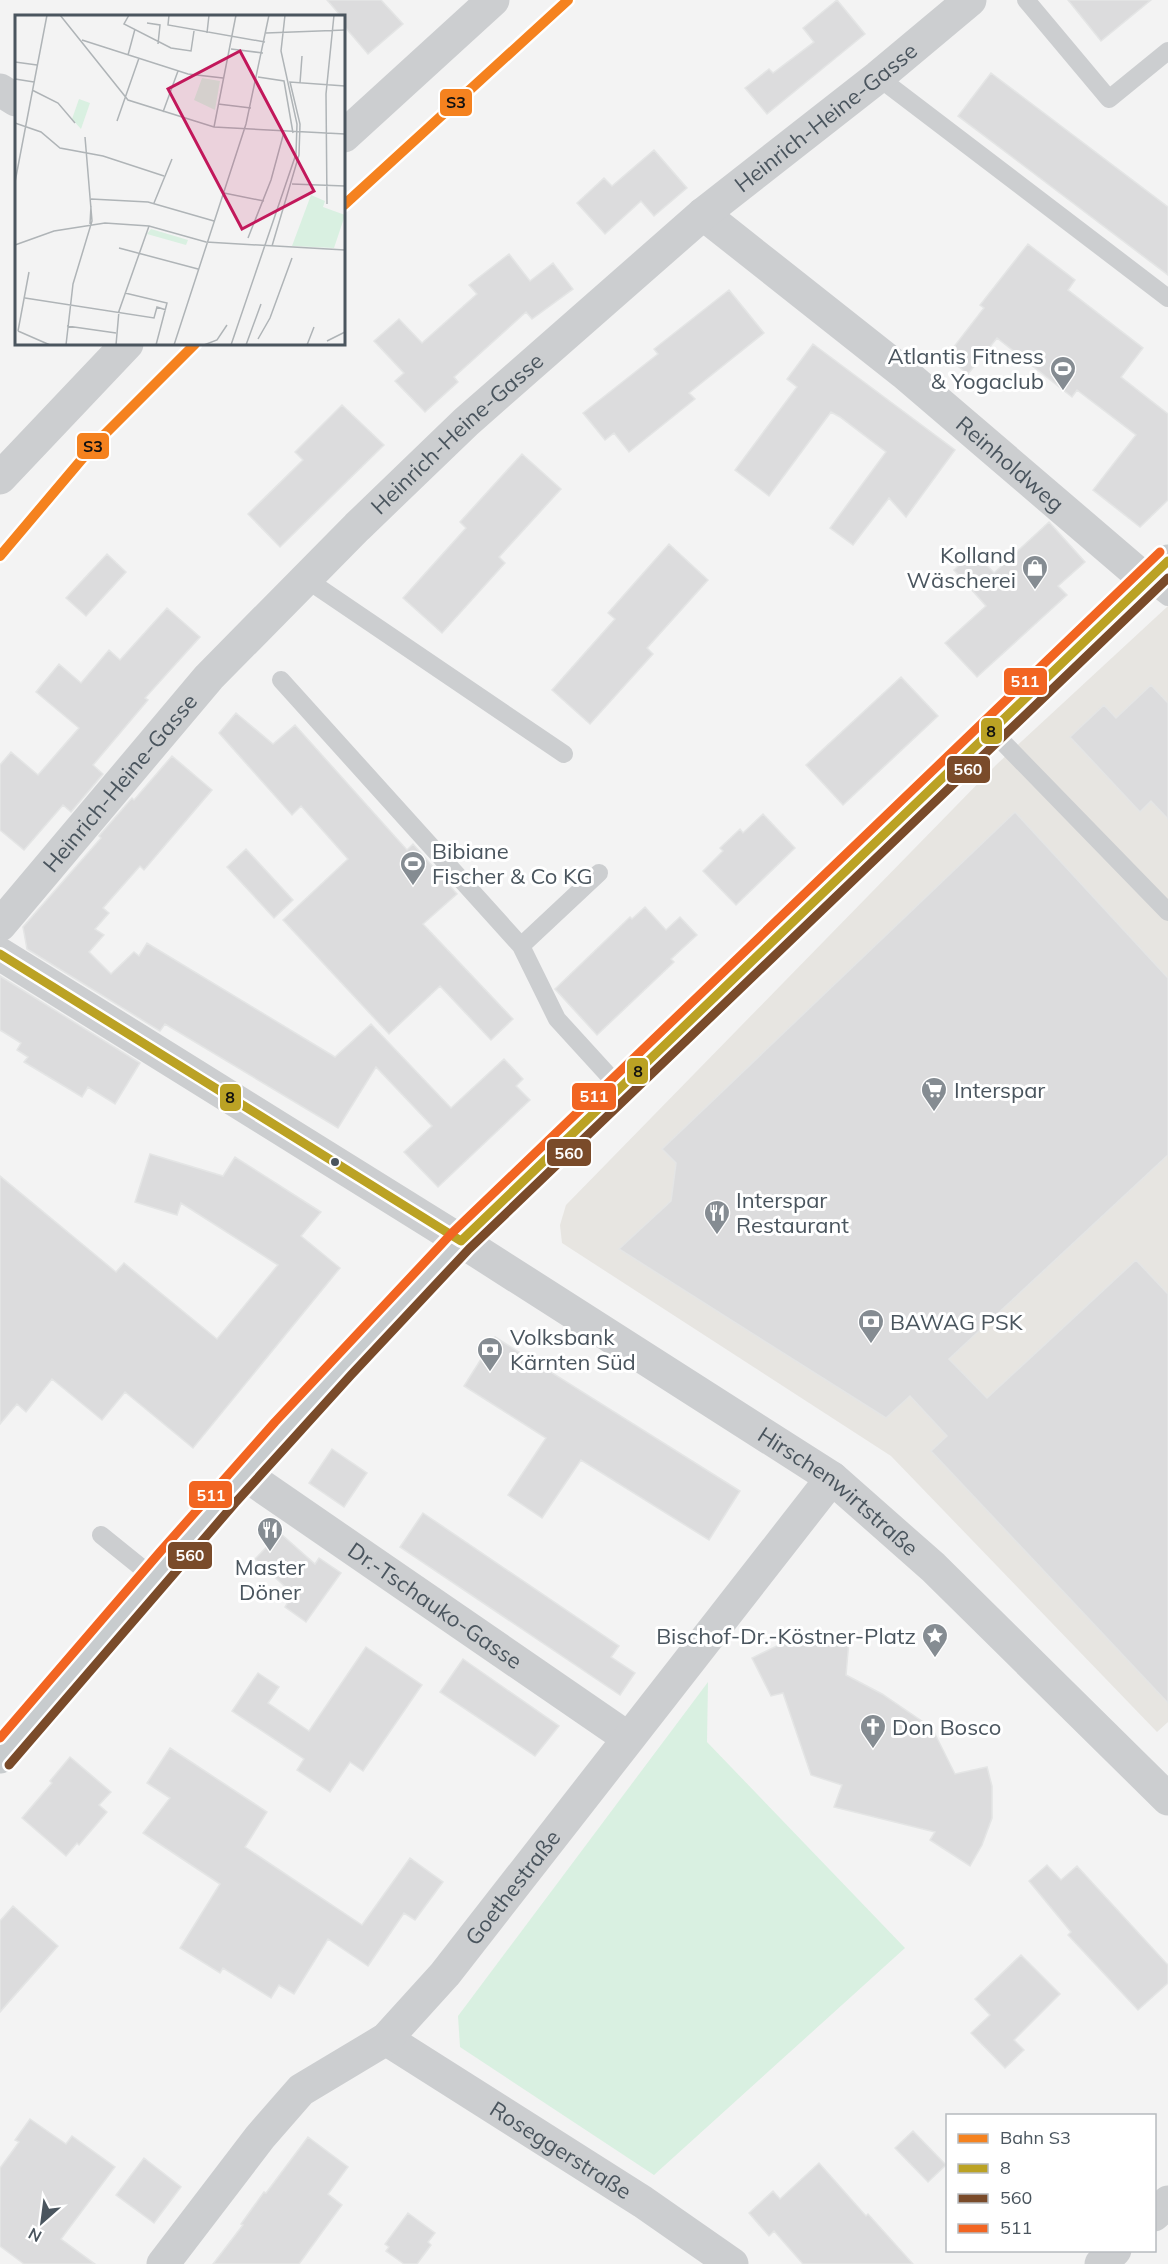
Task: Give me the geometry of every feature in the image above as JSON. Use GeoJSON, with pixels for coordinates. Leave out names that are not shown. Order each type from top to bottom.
{"type":"FeatureCollection","features":[{"type":"Feature","properties":{"kind":"main road"},"geometry":{"type":"LineString","coordinates":[[0,1757],[244,1474],[408,1295],[461,1241],[991,730],[1161,580]]}},
{"type":"Feature","properties":{"kind":"street"},"geometry":{"type":"LineString","coordinates":[[345,135],[493,0]]}},
{"type":"Feature","properties":{"kind":"street","name":"Heinrich-Heine-Gasse"},"geometry":{"type":"LineString","coordinates":[[0,925],[209,677],[466,422],[704,214],[878,77],[970,0]]}},
{"type":"Feature","properties":{"kind":"street"},"geometry":{"type":"LineString","coordinates":[[0,90],[15,99]]}},
{"type":"Feature","properties":{"kind":"street","name":"Reinholdweg"},"geometry":{"type":"LineString","coordinates":[[704,214],[1161,580]]}},
{"type":"Feature","properties":{"kind":"street"},"geometry":{"type":"LineString","coordinates":[[0,478],[126,345]]}},
{"type":"Feature","properties":{"kind":"street","name":"Hirschenwirtstraße"},"geometry":{"type":"LineString","coordinates":[[0,954],[461,1241],[832,1478],[933,1568],[1168,1799]]}},
{"type":"Feature","properties":{"kind":"street","name":"Dr.-Tschauko-Gasse"},"geometry":{"type":"LineString","coordinates":[[244,1474],[628,1738]]}},
{"type":"Feature","properties":{"kind":"street","name":"Goethestraße"},"geometry":{"type":"LineString","coordinates":[[164,2264],[260,2137],[301,2090],[386,2038],[445,1974],[832,1478]]}},
{"type":"Feature","properties":{"kind":"street","name":"Roseggerstraße"},"geometry":{"type":"LineString","coordinates":[[386,2038],[643,2202],[732,2264]]}},
{"type":"Feature","properties":{"kind":"street"},"geometry":{"type":"LineString","coordinates":[[1156,2214],[1168,2202]]}},
{"type":"Feature","properties":{"kind":"street"},"geometry":{"type":"LineString","coordinates":[[1101,2264],[1114,2252]]}},
{"type":"Feature","properties":{"kind":"lane"},"geometry":{"type":"LineString","coordinates":[[1026,0],[1109,99],[1168,51]]}},
{"type":"Feature","properties":{"kind":"lane"},"geometry":{"type":"LineString","coordinates":[[878,77],[1168,298]]}},
{"type":"Feature","properties":{"kind":"lane"},"geometry":{"type":"LineString","coordinates":[[306,579],[564,754]]}},
{"type":"Feature","properties":{"kind":"lane"},"geometry":{"type":"LineString","coordinates":[[281,680],[521,946],[557,1019],[620,1088]]}},
{"type":"Feature","properties":{"kind":"lane"},"geometry":{"type":"LineString","coordinates":[[991,730],[1168,912]]}},
{"type":"Feature","properties":{"kind":"lane"},"geometry":{"type":"LineString","coordinates":[[521,946],[599,873]]}},
{"type":"Feature","properties":{"kind":"lane"},"geometry":{"type":"LineString","coordinates":[[101,1535],[153,1577]]}},
{"type":"Feature","properties":{"kind":"shaded area"},"geometry":{"type":"Polygon","coordinates":[[[1168,606],[1168,1722],[1157,1732],[891,1456],[562,1243],[560,1225],[566,1205],[996,765],[1168,606]]]}},
{"type":"Feature","properties":{"kind":"green space"},"geometry":{"type":"Polygon","coordinates":[[[708,1682],[707,1742],[905,1948],[654,2175],[460,2047],[458,2016],[708,1682]]]}},
{"type":"Feature","properties":{"kind":"building"},"geometry":{"type":"Polygon","coordinates":[[[327,0],[381,0],[403,24],[368,54],[345,27],[345,15],[340,15],[327,0]]]}},
{"type":"Feature","properties":{"kind":"building"},"geometry":{"type":"Polygon","coordinates":[[[837,0],[865,34],[767,114],[745,88],[769,69],[773,73],[814,42],[803,28],[837,0]]]}},
{"type":"Feature","properties":{"kind":"building"},"geometry":{"type":"Polygon","coordinates":[[[1068,0],[1151,0],[1101,41],[1068,0]]]}},
{"type":"Feature","properties":{"kind":"building"},"geometry":{"type":"Polygon","coordinates":[[[991,73],[1168,207],[1168,275],[958,116],[991,73]]]}},
{"type":"Feature","properties":{"kind":"building"},"geometry":{"type":"Polygon","coordinates":[[[654,150],[687,188],[654,216],[641,201],[605,234],[577,203],[604,178],[612,186],[654,150]]]}},
{"type":"Feature","properties":{"kind":"building"},"geometry":{"type":"Polygon","coordinates":[[[1028,244],[1075,280],[1068,290],[1143,348],[1121,377],[1168,414],[1168,500],[1140,527],[1093,490],[1136,435],[1077,390],[1072,397],[997,338],[968,374],[946,357],[984,308],[980,305],[1028,244]]]}},
{"type":"Feature","properties":{"kind":"building"},"geometry":{"type":"Polygon","coordinates":[[[509,254],[530,281],[553,263],[573,289],[532,319],[526,312],[454,377],[458,382],[425,412],[395,381],[404,373],[374,341],[399,319],[422,343],[477,294],[469,285],[509,254]]]}},
{"type":"Feature","properties":{"kind":"building"},"geometry":{"type":"Polygon","coordinates":[[[729,290],[764,333],[689,393],[695,399],[629,452],[614,433],[605,440],[583,413],[658,354],[654,349],[729,290]]]}},
{"type":"Feature","properties":{"kind":"building"},"geometry":{"type":"Polygon","coordinates":[[[813,344],[955,450],[906,517],[889,498],[853,545],[830,528],[886,452],[840,417],[831,412],[769,496],[735,470],[797,387],[787,379],[813,344]]]}},
{"type":"Feature","properties":{"kind":"building"},"geometry":{"type":"Polygon","coordinates":[[[342,405],[384,445],[280,547],[248,514],[303,460],[295,452],[342,405]]]}},
{"type":"Feature","properties":{"kind":"building"},"geometry":{"type":"Polygon","coordinates":[[[522,454],[561,489],[499,557],[505,563],[442,633],[403,598],[466,528],[460,522],[522,454]]]}},
{"type":"Feature","properties":{"kind":"building"},"geometry":{"type":"Polygon","coordinates":[[[1049,522],[1085,562],[1058,586],[1067,595],[977,677],[945,643],[986,606],[954,570],[974,551],[994,573],[1049,522]]]}},
{"type":"Feature","properties":{"kind":"building"},"geometry":{"type":"Polygon","coordinates":[[[669,544],[708,580],[647,648],[653,654],[590,724],[552,690],[615,619],[608,613],[669,544]]]}},
{"type":"Feature","properties":{"kind":"building"},"geometry":{"type":"Polygon","coordinates":[[[107,554],[126,572],[86,616],[66,598],[107,554]]]}},
{"type":"Feature","properties":{"kind":"building"},"geometry":{"type":"Polygon","coordinates":[[[167,608],[200,637],[145,698],[148,700],[93,765],[103,774],[71,812],[63,805],[24,850],[0,830],[0,765],[11,752],[38,775],[79,728],[36,692],[59,664],[81,683],[109,650],[120,660],[167,608]]]}},
{"type":"Feature","properties":{"kind":"building"},"geometry":{"type":"Polygon","coordinates":[[[901,677],[938,716],[843,805],[806,765],[901,677]]]}},
{"type":"Feature","properties":{"kind":"building"},"geometry":{"type":"Polygon","coordinates":[[[1151,685],[1168,703],[1168,819],[1151,801],[1140,812],[1070,737],[1104,705],[1116,718],[1151,685]]]}},
{"type":"Feature","properties":{"kind":"building"},"geometry":{"type":"Polygon","coordinates":[[[236,713],[273,744],[295,725],[407,850],[413,844],[457,894],[423,924],[513,1019],[491,1040],[440,986],[389,1034],[283,920],[348,859],[301,806],[292,815],[219,733],[236,713]]]}},
{"type":"Feature","properties":{"kind":"building"},"geometry":{"type":"Polygon","coordinates":[[[172,756],[212,790],[144,870],[140,866],[103,908],[109,913],[95,929],[104,935],[89,952],[111,974],[134,952],[139,956],[147,943],[335,1057],[371,1024],[451,1108],[504,1059],[523,1079],[516,1086],[530,1100],[438,1187],[404,1152],[432,1126],[376,1067],[338,1128],[165,1024],[160,1031],[27,949],[23,927],[101,838],[99,836],[132,798],[134,800],[172,756]]]}},
{"type":"Feature","properties":{"kind":"building","name":"Interspar"},"geometry":{"type":"Polygon","coordinates":[[[1015,812],[1168,978],[1168,1155],[949,1359],[987,1398],[1136,1260],[1168,1294],[1168,1703],[931,1451],[947,1436],[910,1396],[886,1418],[619,1249],[671,1201],[676,1163],[662,1149],[1015,812]]]}},
{"type":"Feature","properties":{"kind":"building"},"geometry":{"type":"Polygon","coordinates":[[[763,814],[795,848],[736,905],[703,871],[723,851],[720,848],[740,829],[743,833],[763,814]]]}},
{"type":"Feature","properties":{"kind":"building"},"geometry":{"type":"Polygon","coordinates":[[[246,849],[293,900],[274,918],[227,867],[246,849]]]}},
{"type":"Feature","properties":{"kind":"building"},"geometry":{"type":"Polygon","coordinates":[[[645,907],[666,930],[680,917],[697,935],[671,959],[674,962],[597,1035],[555,989],[630,917],[632,919],[645,907]]]}},
{"type":"Feature","properties":{"kind":"building"},"geometry":{"type":"Polygon","coordinates":[[[0,976],[140,1063],[115,1104],[88,1087],[82,1097],[24,1062],[28,1057],[17,1050],[21,1043],[0,1030],[0,976]]]}},
{"type":"Feature","properties":{"kind":"building"},"geometry":{"type":"Polygon","coordinates":[[[150,1154],[223,1176],[235,1157],[321,1212],[301,1236],[340,1268],[193,1448],[125,1392],[102,1420],[52,1379],[26,1412],[17,1404],[0,1424],[0,1176],[116,1272],[124,1263],[217,1339],[278,1265],[181,1203],[177,1215],[135,1202],[150,1154]]]}},
{"type":"Feature","properties":{"kind":"building"},"geometry":{"type":"Polygon","coordinates":[[[495,1337],[740,1491],[709,1540],[581,1460],[542,1518],[508,1495],[546,1438],[464,1386],[495,1337]]]}},
{"type":"Feature","properties":{"kind":"building"},"geometry":{"type":"Polygon","coordinates":[[[332,1449],[367,1473],[344,1507],[309,1483],[332,1449]]]}},
{"type":"Feature","properties":{"kind":"building"},"geometry":{"type":"Polygon","coordinates":[[[423,1513],[619,1646],[611,1657],[635,1673],[620,1695],[400,1547],[423,1513]]]}},
{"type":"Feature","properties":{"kind":"building"},"geometry":{"type":"Polygon","coordinates":[[[280,1533],[315,1564],[319,1558],[341,1573],[306,1622],[285,1607],[293,1594],[255,1559],[280,1533]]]}},
{"type":"Feature","properties":{"kind":"building","name":"Don Bosco"},"geometry":{"type":"Polygon","coordinates":[[[849,1640],[846,1675],[882,1694],[932,1728],[955,1774],[987,1767],[992,1786],[992,1818],[982,1845],[970,1866],[930,1840],[935,1832],[834,1807],[842,1785],[811,1775],[783,1693],[771,1696],[752,1658],[781,1644],[849,1640]]]}},
{"type":"Feature","properties":{"kind":"building"},"geometry":{"type":"Polygon","coordinates":[[[366,1647],[422,1685],[363,1771],[350,1762],[330,1792],[297,1770],[304,1759],[232,1711],[258,1673],[279,1687],[268,1703],[309,1731],[366,1647]]]}},
{"type":"Feature","properties":{"kind":"building"},"geometry":{"type":"Polygon","coordinates":[[[463,1659],[559,1726],[535,1756],[440,1692],[463,1659]]]}},
{"type":"Feature","properties":{"kind":"building"},"geometry":{"type":"Polygon","coordinates":[[[170,1748],[267,1812],[245,1847],[362,1925],[410,1858],[443,1882],[415,1920],[404,1913],[368,1966],[328,1939],[294,1994],[279,1985],[271,1998],[223,1968],[220,1973],[180,1948],[220,1884],[143,1833],[170,1798],[147,1783],[170,1748]]]}},
{"type":"Feature","properties":{"kind":"building"},"geometry":{"type":"Polygon","coordinates":[[[70,1757],[111,1792],[99,1805],[107,1812],[79,1845],[77,1843],[66,1856],[22,1818],[52,1783],[50,1781],[70,1757]]]}},
{"type":"Feature","properties":{"kind":"building"},"geometry":{"type":"Polygon","coordinates":[[[1047,1865],[1061,1880],[1077,1866],[1168,1965],[1168,1983],[1138,2010],[1068,1935],[1071,1932],[1029,1881],[1047,1865]]]}},
{"type":"Feature","properties":{"kind":"building"},"geometry":{"type":"Polygon","coordinates":[[[13,1906],[58,1946],[0,2012],[0,1921],[13,1906]]]}},
{"type":"Feature","properties":{"kind":"building"},"geometry":{"type":"Polygon","coordinates":[[[1021,1955],[1060,1994],[1014,2040],[1024,2050],[1005,2068],[971,2033],[990,2015],[975,1999],[1021,1955]]]}},
{"type":"Feature","properties":{"kind":"building"},"geometry":{"type":"Polygon","coordinates":[[[30,2119],[66,2144],[72,2136],[115,2167],[61,2239],[95,2264],[24,2264],[0,2246],[0,2168],[19,2142],[15,2140],[30,2119]]]}},
{"type":"Feature","properties":{"kind":"building"},"geometry":{"type":"Polygon","coordinates":[[[913,2131],[946,2165],[928,2182],[895,2148],[913,2131]]]}},
{"type":"Feature","properties":{"kind":"building"},"geometry":{"type":"Polygon","coordinates":[[[308,2137],[348,2167],[328,2194],[342,2205],[299,2264],[213,2264],[243,2225],[241,2224],[264,2192],[266,2193],[308,2137]]]}},
{"type":"Feature","properties":{"kind":"building"},"geometry":{"type":"Polygon","coordinates":[[[144,2158],[181,2187],[154,2223],[116,2195],[144,2158]]]}},
{"type":"Feature","properties":{"kind":"building"},"geometry":{"type":"Polygon","coordinates":[[[819,2163],[913,2264],[803,2264],[774,2231],[769,2236],[749,2213],[773,2191],[780,2199],[819,2163]]]}},
{"type":"Feature","properties":{"kind":"building"},"geometry":{"type":"Polygon","coordinates":[[[408,2213],[435,2233],[428,2242],[431,2245],[417,2264],[404,2264],[386,2251],[389,2247],[385,2244],[408,2213]]]}},
{"type":"Feature","properties":{"kind":"rail line","name":"S3"},"geometry":{"type":"LineString","coordinates":[[345,204],[568,0]]}},
{"type":"Feature","properties":{"kind":"rail line","name":"S3"},"geometry":{"type":"LineString","coordinates":[[0,556],[93,446],[194,345]]}},
{"type":"Feature","properties":{"kind":"transit line","name":"511"},"geometry":{"type":"LineString","coordinates":[[0,1738],[275,1422],[452,1233],[1160,552]]}},
{"type":"Feature","properties":{"kind":"transit line","name":"8"},"geometry":{"type":"LineString","coordinates":[[461,1241],[1168,561]]}},
{"type":"Feature","properties":{"kind":"transit line","name":"560"},"geometry":{"type":"LineString","coordinates":[[9,1765],[235,1503],[469,1249],[1168,578]]}},
{"type":"Feature","properties":{"kind":"transit line","name":"8"},"geometry":{"type":"LineString","coordinates":[[0,954],[461,1241]]}},
{"type":"Feature","properties":{"kind":"place","name":"Atlantis Fitness & Yogaclub"},"geometry":{"type":"Point","coordinates":[1063,392]}},
{"type":"Feature","properties":{"kind":"place","name":"Kolland Wäscherei"},"geometry":{"type":"Point","coordinates":[1035,591]}},
{"type":"Feature","properties":{"kind":"place","name":"Bibiane Fischer & Co KG"},"geometry":{"type":"Point","coordinates":[413,887]}},
{"type":"Feature","properties":{"kind":"place","name":"Interspar"},"geometry":{"type":"Point","coordinates":[934,1113]}},
{"type":"Feature","properties":{"kind":"place","name":"Interspar Restaurant"},"geometry":{"type":"Point","coordinates":[717,1236]}},
{"type":"Feature","properties":{"kind":"place","name":"BAWAG PSK"},"geometry":{"type":"Point","coordinates":[871,1345]}},
{"type":"Feature","properties":{"kind":"place","name":"Volksbank Kärnten Süd"},"geometry":{"type":"Point","coordinates":[490,1373]}},
{"type":"Feature","properties":{"kind":"place","name":"Master Döner"},"geometry":{"type":"Point","coordinates":[270,1553]}},
{"type":"Feature","properties":{"kind":"place","name":"Bischof-Dr.-Köstner-Platz"},"geometry":{"type":"Point","coordinates":[935,1659]}},
{"type":"Feature","properties":{"kind":"place","name":"Don Bosco"},"geometry":{"type":"Point","coordinates":[873,1750]}}]}
